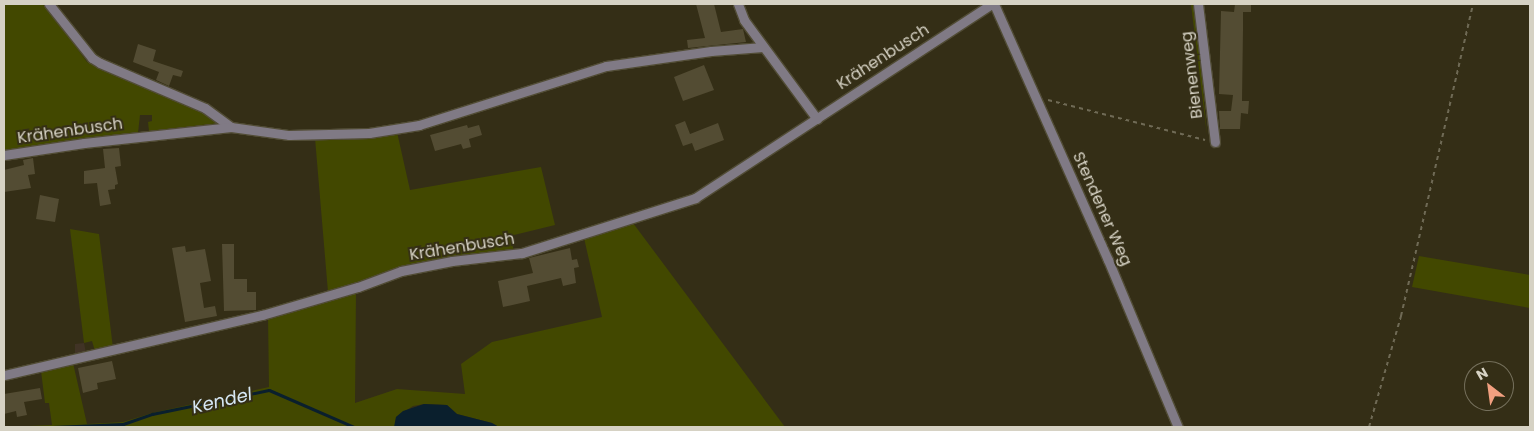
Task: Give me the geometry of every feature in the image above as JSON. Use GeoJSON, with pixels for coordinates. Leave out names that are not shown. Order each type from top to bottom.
{"type":"FeatureCollection","features":[{"type":"Feature","properties":{"kind":"street","name":"Krähenbusch"},"geometry":{"type":"LineString","coordinates":[[49,4],[92,58],[205,108],[231,126]]}},
{"type":"Feature","properties":{"kind":"street"},"geometry":{"type":"LineString","coordinates":[[738,4],[744,20],[817,119]]}},
{"type":"Feature","properties":{"kind":"street","name":"Krähenbusch"},"geometry":{"type":"LineString","coordinates":[[4,375],[262,314],[358,286],[401,271],[452,261],[522,253],[695,198],[993,4]]}},
{"type":"Feature","properties":{"kind":"street","name":"Stendener Weg"},"geometry":{"type":"LineString","coordinates":[[993,4],[1037,97],[1178,427]]}},
{"type":"Feature","properties":{"kind":"street","name":"Bienenweg"},"geometry":{"type":"LineString","coordinates":[[1198,4],[1215,142]]}},
{"type":"Feature","properties":{"kind":"street","name":"Krähenbusch"},"geometry":{"type":"LineString","coordinates":[[4,155],[84,143],[231,126],[289,135],[369,132],[419,125],[606,66],[711,51],[763,47]]}},
{"type":"Feature","properties":{"kind":"path"},"geometry":{"type":"LineString","coordinates":[[1370,427],[1401,316],[1472,4]]}},
{"type":"Feature","properties":{"kind":"path"},"geometry":{"type":"LineString","coordinates":[[1037,97],[1215,142]]}},
{"type":"Feature","properties":{"kind":"shaded area"},"geometry":{"type":"Polygon","coordinates":[[[84,343],[86,353],[75,356],[75,344],[84,343]]]}},
{"type":"Feature","properties":{"kind":"green space"},"geometry":{"type":"Polygon","coordinates":[[[4,4],[41,4],[47,7],[87,62],[203,112],[220,123],[149,131],[148,122],[152,121],[152,115],[140,115],[138,133],[4,151],[4,4]]]}},
{"type":"Feature","properties":{"kind":"green space"},"geometry":{"type":"Polygon","coordinates":[[[1191,4],[1196,4],[1207,135],[1191,4]]]}},
{"type":"Feature","properties":{"kind":"green space"},"geometry":{"type":"Polygon","coordinates":[[[397,132],[410,190],[541,167],[555,225],[510,236],[514,251],[355,284],[328,292],[315,138],[397,132]]]}},
{"type":"Feature","properties":{"kind":"green space"},"geometry":{"type":"Polygon","coordinates":[[[633,223],[785,427],[499,427],[492,423],[457,414],[447,405],[424,404],[413,406],[396,417],[395,427],[4,427],[52,425],[49,403],[45,403],[41,371],[73,363],[87,424],[123,422],[152,413],[269,387],[268,316],[356,291],[355,403],[397,389],[465,394],[461,364],[492,342],[602,317],[584,238],[633,223]]]}},
{"type":"Feature","properties":{"kind":"green space"},"geometry":{"type":"Polygon","coordinates":[[[70,229],[99,234],[113,348],[95,351],[92,341],[84,343],[70,229]]]}},
{"type":"Feature","properties":{"kind":"green space"},"geometry":{"type":"Polygon","coordinates":[[[1419,256],[1530,275],[1530,308],[1412,287],[1419,256]]]}},
{"type":"Feature","properties":{"kind":"water"},"geometry":{"type":"Polygon","coordinates":[[[424,404],[447,405],[457,414],[492,423],[499,427],[394,427],[396,417],[403,411],[424,404]]]}},
{"type":"Feature","properties":{"kind":"building"},"geometry":{"type":"Polygon","coordinates":[[[696,4],[714,4],[721,32],[743,29],[746,42],[688,48],[687,40],[705,38],[696,4]]]}},
{"type":"Feature","properties":{"kind":"building"},"geometry":{"type":"Polygon","coordinates":[[[1235,4],[1251,4],[1251,12],[1243,12],[1242,101],[1249,101],[1248,114],[1241,113],[1240,129],[1220,129],[1219,111],[1231,111],[1233,95],[1219,94],[1221,11],[1234,12],[1235,4]]]}},
{"type":"Feature","properties":{"kind":"building"},"geometry":{"type":"Polygon","coordinates":[[[138,44],[156,50],[153,61],[183,71],[181,77],[173,75],[169,86],[156,80],[159,72],[133,62],[138,44]]]}},
{"type":"Feature","properties":{"kind":"building"},"geometry":{"type":"Polygon","coordinates":[[[704,65],[714,90],[683,101],[674,77],[704,65]]]}},
{"type":"Feature","properties":{"kind":"building"},"geometry":{"type":"Polygon","coordinates":[[[685,121],[690,134],[718,123],[724,140],[695,151],[692,143],[683,146],[675,125],[685,121]]]}},
{"type":"Feature","properties":{"kind":"building"},"geometry":{"type":"Polygon","coordinates":[[[467,125],[468,128],[479,125],[482,135],[469,139],[471,147],[463,149],[461,144],[435,151],[430,135],[467,125]]]}},
{"type":"Feature","properties":{"kind":"building"},"geometry":{"type":"Polygon","coordinates":[[[119,148],[121,166],[115,167],[118,184],[115,185],[115,189],[108,190],[111,204],[100,206],[97,183],[84,184],[84,171],[105,168],[103,149],[119,148]]]}},
{"type":"Feature","properties":{"kind":"building"},"geometry":{"type":"Polygon","coordinates":[[[33,158],[35,174],[28,175],[31,188],[4,192],[4,170],[24,165],[23,160],[33,158]]]}},
{"type":"Feature","properties":{"kind":"building"},"geometry":{"type":"Polygon","coordinates":[[[40,195],[59,199],[55,222],[36,219],[40,195]]]}},
{"type":"Feature","properties":{"kind":"building"},"geometry":{"type":"Polygon","coordinates":[[[222,244],[234,244],[234,279],[247,279],[247,292],[256,292],[256,310],[224,311],[222,244]]]}},
{"type":"Feature","properties":{"kind":"building"},"geometry":{"type":"Polygon","coordinates":[[[185,246],[186,252],[205,249],[211,281],[200,283],[204,308],[215,306],[217,316],[185,322],[172,248],[185,246]]]}},
{"type":"Feature","properties":{"kind":"building"},"geometry":{"type":"Polygon","coordinates":[[[570,248],[572,260],[577,259],[579,267],[574,268],[576,283],[563,286],[561,278],[527,286],[530,301],[503,307],[498,281],[533,273],[529,258],[570,248]]]}},
{"type":"Feature","properties":{"kind":"building"},"geometry":{"type":"Polygon","coordinates":[[[112,361],[116,379],[97,383],[98,389],[83,393],[78,368],[112,361]]]}},
{"type":"Feature","properties":{"kind":"building"},"geometry":{"type":"Polygon","coordinates":[[[40,388],[42,399],[24,402],[27,415],[17,417],[16,411],[4,414],[4,394],[40,388]]]}},
{"type":"Feature","properties":{"kind":"waterway","name":"Kendel"},"geometry":{"type":"LineString","coordinates":[[53,427],[123,424],[152,414],[269,390],[354,427]]}}]}
